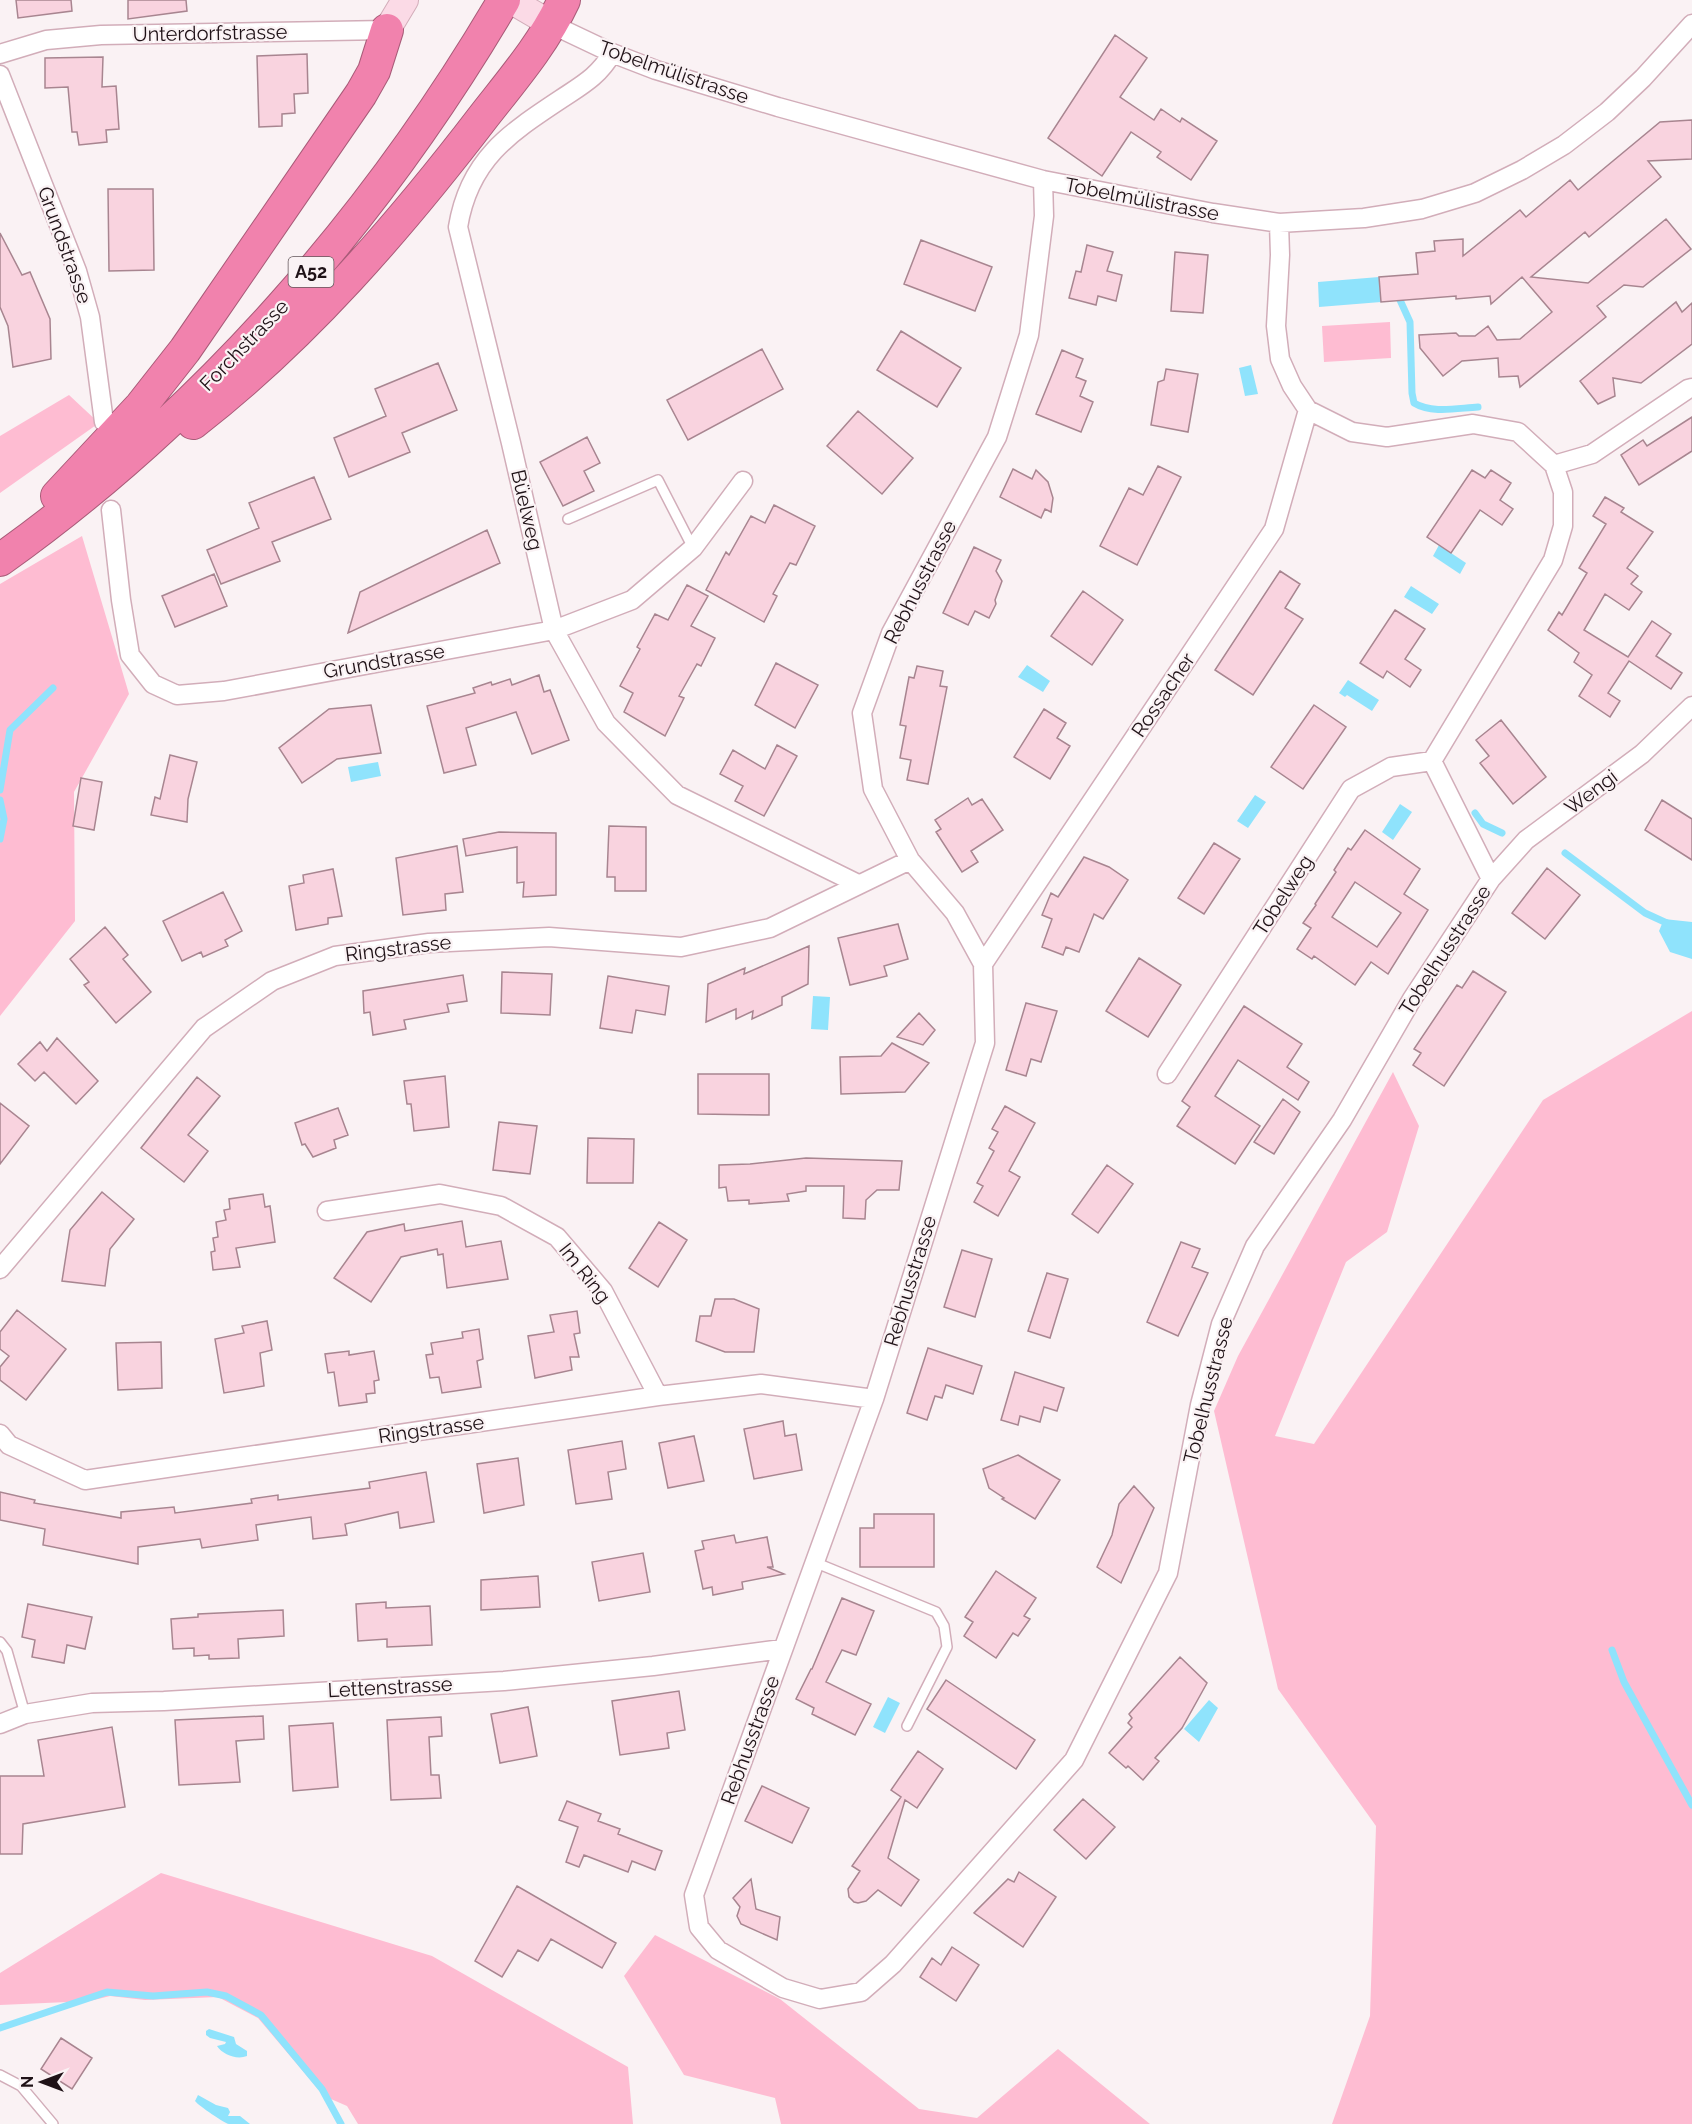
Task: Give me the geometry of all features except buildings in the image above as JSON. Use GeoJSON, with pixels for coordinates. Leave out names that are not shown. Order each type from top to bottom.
{"type":"FeatureCollection","features":[{"type":"Feature","properties":{"kind":"highway","name":"Forchstrasse"},"geometry":{"type":"LineString","coordinates":[[0,560],[63,502],[234,335],[279,286],[330,225],[388,148],[435,81],[485,0]]}},
{"type":"Feature","properties":{"kind":"highway","name":"Forchstrasse"},"geometry":{"type":"LineString","coordinates":[[0,541],[63,502],[151,438],[195,397],[290,296],[342,235],[406,152],[504,0]]}},
{"type":"Feature","properties":{"kind":"highway"},"geometry":{"type":"LineString","coordinates":[[63,502],[182,431],[254,372],[312,316],[437,176],[535,51],[551,13]]}},
{"type":"Feature","properties":{"kind":"highway"},"geometry":{"type":"LineString","coordinates":[[63,502],[185,350],[361,94],[374,71],[387,30]]}},
{"type":"Feature","properties":{"kind":"street"},"geometry":{"type":"LineString","coordinates":[[387,30],[405,0]]}},
{"type":"Feature","properties":{"kind":"street"},"geometry":{"type":"LineString","coordinates":[[510,0],[551,13]]}},
{"type":"Feature","properties":{"kind":"street","name":"Tobelmülistrasse"},"geometry":{"type":"LineString","coordinates":[[551,13],[612,53],[656,70],[778,107],[1043,180],[1212,213],[1279,223],[1364,218],[1422,209],[1475,193],[1522,170],[1564,145],[1607,112],[1644,78],[1692,24]]}},
{"type":"Feature","properties":{"kind":"street","name":"Unterdorfstrasse"},"geometry":{"type":"LineString","coordinates":[[0,54],[46,40],[101,35],[387,30]]}},
{"type":"Feature","properties":{"kind":"street","name":"Büelweg"},"geometry":{"type":"LineString","coordinates":[[612,53],[603,68],[591,79],[517,128],[500,144],[478,169],[469,185],[458,226],[554,630],[606,723],[677,795],[858,884]]}},
{"type":"Feature","properties":{"kind":"street","name":"Grundstrasse"},"geometry":{"type":"LineString","coordinates":[[0,75],[77,271],[90,317],[104,422]]}},
{"type":"Feature","properties":{"kind":"street","name":"Rebhusstrasse"},"geometry":{"type":"LineString","coordinates":[[1043,180],[1044,216],[1029,335],[997,437],[891,633],[862,713],[873,789],[910,860],[955,913],[983,964],[985,1043],[874,1399],[694,1895],[699,1927],[718,1950],[783,1988],[820,2000],[861,1992],[893,1964],[1074,1761]]}},
{"type":"Feature","properties":{"kind":"street"},"geometry":{"type":"LineString","coordinates":[[1279,223],[1280,255],[1276,326],[1280,358],[1292,386],[1308,410],[1352,432],[1387,437],[1473,424],[1518,432],[1554,465],[1563,492],[1563,526],[1553,560],[1432,761]]}},
{"type":"Feature","properties":{"kind":"street"},"geometry":{"type":"LineString","coordinates":[[1554,465],[1592,454],[1692,388]]}},
{"type":"Feature","properties":{"kind":"street","name":"Rossacher"},"geometry":{"type":"LineString","coordinates":[[983,964],[1274,529],[1308,410]]}},
{"type":"Feature","properties":{"kind":"street","name":"Grundstrasse"},"geometry":{"type":"LineString","coordinates":[[111,510],[130,655],[153,684],[177,695],[224,691],[554,630],[632,600],[693,548],[743,482]]}},
{"type":"Feature","properties":{"kind":"street","name":"Wengi"},"geometry":{"type":"LineString","coordinates":[[1491,879],[1526,840],[1642,753],[1692,706]]}},
{"type":"Feature","properties":{"kind":"street","name":"Tobelhusstrasse"},"geometry":{"type":"LineString","coordinates":[[1074,1761],[1168,1573],[1200,1405],[1221,1324],[1255,1246],[1342,1120],[1412,999],[1491,879],[1432,761]]}},
{"type":"Feature","properties":{"kind":"street","name":"Tobelweg"},"geometry":{"type":"LineString","coordinates":[[1167,1074],[1351,789],[1391,767],[1432,761]]}},
{"type":"Feature","properties":{"kind":"street","name":"Ringstrasse"},"geometry":{"type":"LineString","coordinates":[[0,1269],[204,1028],[272,981],[335,956],[429,943],[549,937],[681,946],[770,928],[910,860]]}},
{"type":"Feature","properties":{"kind":"street","name":"Im Ring"},"geometry":{"type":"LineString","coordinates":[[327,1211],[440,1194],[501,1206],[529,1221],[557,1237],[603,1291],[658,1396]]}},
{"type":"Feature","properties":{"kind":"street","name":"Ringstrasse"},"geometry":{"type":"LineString","coordinates":[[0,1434],[9,1445],[85,1480],[658,1396],[761,1384],[874,1399]]}},
{"type":"Feature","properties":{"kind":"street","name":"Lettenstrasse"},"geometry":{"type":"LineString","coordinates":[[0,1724],[25,1714],[92,1703],[504,1681],[654,1666],[782,1649]]}},
{"type":"Feature","properties":{"kind":"lane"},"geometry":{"type":"LineString","coordinates":[[568,519],[658,480],[693,548]]}},
{"type":"Feature","properties":{"kind":"lane"},"geometry":{"type":"LineString","coordinates":[[814,1562],[936,1612],[944,1626],[947,1647],[907,1726]]}},
{"type":"Feature","properties":{"kind":"lane"},"geometry":{"type":"LineString","coordinates":[[0,1642],[7,1651],[25,1714]]}},
{"type":"Feature","properties":{"kind":"lane"},"geometry":{"type":"LineString","coordinates":[[0,2075],[21,2086],[53,2124]]}},
{"type":"Feature","properties":{"kind":"shaded area"},"geometry":{"type":"Polygon","coordinates":[[[1390,322],[1391,358],[1324,362],[1322,326],[1390,322]]]}},
{"type":"Feature","properties":{"kind":"shaded area"},"geometry":{"type":"Polygon","coordinates":[[[69,395],[99,423],[0,493],[0,436],[69,395]]]}},
{"type":"Feature","properties":{"kind":"shaded area"},"geometry":{"type":"Polygon","coordinates":[[[82,536],[129,694],[74,792],[75,921],[0,1016],[0,584],[82,536]]]}},
{"type":"Feature","properties":{"kind":"shaded area"},"geometry":{"type":"Polygon","coordinates":[[[1692,1011],[1692,2124],[1332,2124],[1370,2016],[1376,1826],[1278,1689],[1214,1411],[1238,1356],[1393,1072],[1419,1126],[1387,1232],[1346,1262],[1275,1436],[1314,1444],[1543,1100],[1692,1011]]]}},
{"type":"Feature","properties":{"kind":"shaded area"},"geometry":{"type":"Polygon","coordinates":[[[161,1873],[432,1956],[628,2067],[633,2124],[358,2124],[347,2106],[324,2096],[258,2018],[218,1997],[145,2000],[110,1996],[90,2001],[0,2005],[0,1973],[161,1873]]]}},
{"type":"Feature","properties":{"kind":"shaded area"},"geometry":{"type":"Polygon","coordinates":[[[655,1935],[780,1999],[919,2109],[977,2118],[1058,2049],[1150,2124],[781,2124],[775,2098],[684,2075],[624,1976],[655,1935]]]}},
{"type":"Feature","properties":{"kind":"water"},"geometry":{"type":"Polygon","coordinates":[[[1379,277],[1381,302],[1319,307],[1318,282],[1379,277]]]}},
{"type":"Feature","properties":{"kind":"water"},"geometry":{"type":"Polygon","coordinates":[[[1251,365],[1258,394],[1245,396],[1239,368],[1251,365]]]}},
{"type":"Feature","properties":{"kind":"water"},"geometry":{"type":"Polygon","coordinates":[[[1439,545],[1466,563],[1460,574],[1433,556],[1439,545]]]}},
{"type":"Feature","properties":{"kind":"water"},"geometry":{"type":"Polygon","coordinates":[[[1411,586],[1439,604],[1432,614],[1404,597],[1411,586]]]}},
{"type":"Feature","properties":{"kind":"water"},"geometry":{"type":"Polygon","coordinates":[[[1027,665],[1050,681],[1043,692],[1018,677],[1027,665]]]}},
{"type":"Feature","properties":{"kind":"water"},"geometry":{"type":"Polygon","coordinates":[[[1348,680],[1379,700],[1372,711],[1347,695],[1345,697],[1339,693],[1348,680]]]}},
{"type":"Feature","properties":{"kind":"water"},"geometry":{"type":"Polygon","coordinates":[[[378,762],[381,776],[351,782],[348,767],[378,762]]]}},
{"type":"Feature","properties":{"kind":"water"},"geometry":{"type":"Polygon","coordinates":[[[1255,795],[1266,802],[1248,828],[1237,821],[1255,795]]]}},
{"type":"Feature","properties":{"kind":"water"},"geometry":{"type":"Polygon","coordinates":[[[1400,804],[1412,812],[1393,840],[1382,832],[1400,804]]]}},
{"type":"Feature","properties":{"kind":"water"},"geometry":{"type":"Polygon","coordinates":[[[1664,919],[1692,922],[1692,959],[1670,952],[1659,931],[1664,919]]]}},
{"type":"Feature","properties":{"kind":"water"},"geometry":{"type":"Polygon","coordinates":[[[813,996],[830,997],[828,1030],[811,1029],[813,996]]]}},
{"type":"Feature","properties":{"kind":"water"},"geometry":{"type":"Polygon","coordinates":[[[888,1697],[900,1703],[885,1733],[873,1727],[888,1697]]]}},
{"type":"Feature","properties":{"kind":"water"},"geometry":{"type":"Polygon","coordinates":[[[1209,1700],[1218,1708],[1199,1742],[1184,1729],[1209,1700]]]}},
{"type":"Feature","properties":{"kind":"water"},"geometry":{"type":"Polygon","coordinates":[[[209,2029],[234,2037],[236,2044],[247,2051],[247,2056],[235,2057],[223,2052],[217,2046],[226,2042],[206,2035],[209,2029]]]}},
{"type":"Feature","properties":{"kind":"water"},"geometry":{"type":"Polygon","coordinates":[[[198,2095],[216,2105],[228,2108],[230,2112],[228,2116],[240,2116],[250,2124],[229,2124],[222,2121],[195,2101],[198,2095]]]}},
{"type":"Feature","properties":{"kind":"waterway"},"geometry":{"type":"LineString","coordinates":[[1400,300],[1410,322],[1414,403],[1437,409],[1478,407]]}},
{"type":"Feature","properties":{"kind":"waterway"},"geometry":{"type":"LineString","coordinates":[[0,790],[10,730],[53,688]]}},
{"type":"Feature","properties":{"kind":"waterway"},"geometry":{"type":"LineString","coordinates":[[0,800],[4,819],[0,839]]}},
{"type":"Feature","properties":{"kind":"waterway"},"geometry":{"type":"LineString","coordinates":[[1475,813],[1483,824],[1502,833]]}},
{"type":"Feature","properties":{"kind":"waterway"},"geometry":{"type":"LineString","coordinates":[[1565,853],[1645,913],[1669,924]]}},
{"type":"Feature","properties":{"kind":"waterway"},"geometry":{"type":"LineString","coordinates":[[1612,1650],[1624,1682],[1692,1805]]}},
{"type":"Feature","properties":{"kind":"waterway"},"geometry":{"type":"LineString","coordinates":[[0,2028],[107,1992],[153,1996],[207,1992],[226,1996],[261,2015],[322,2089],[341,2124]]}}]}
